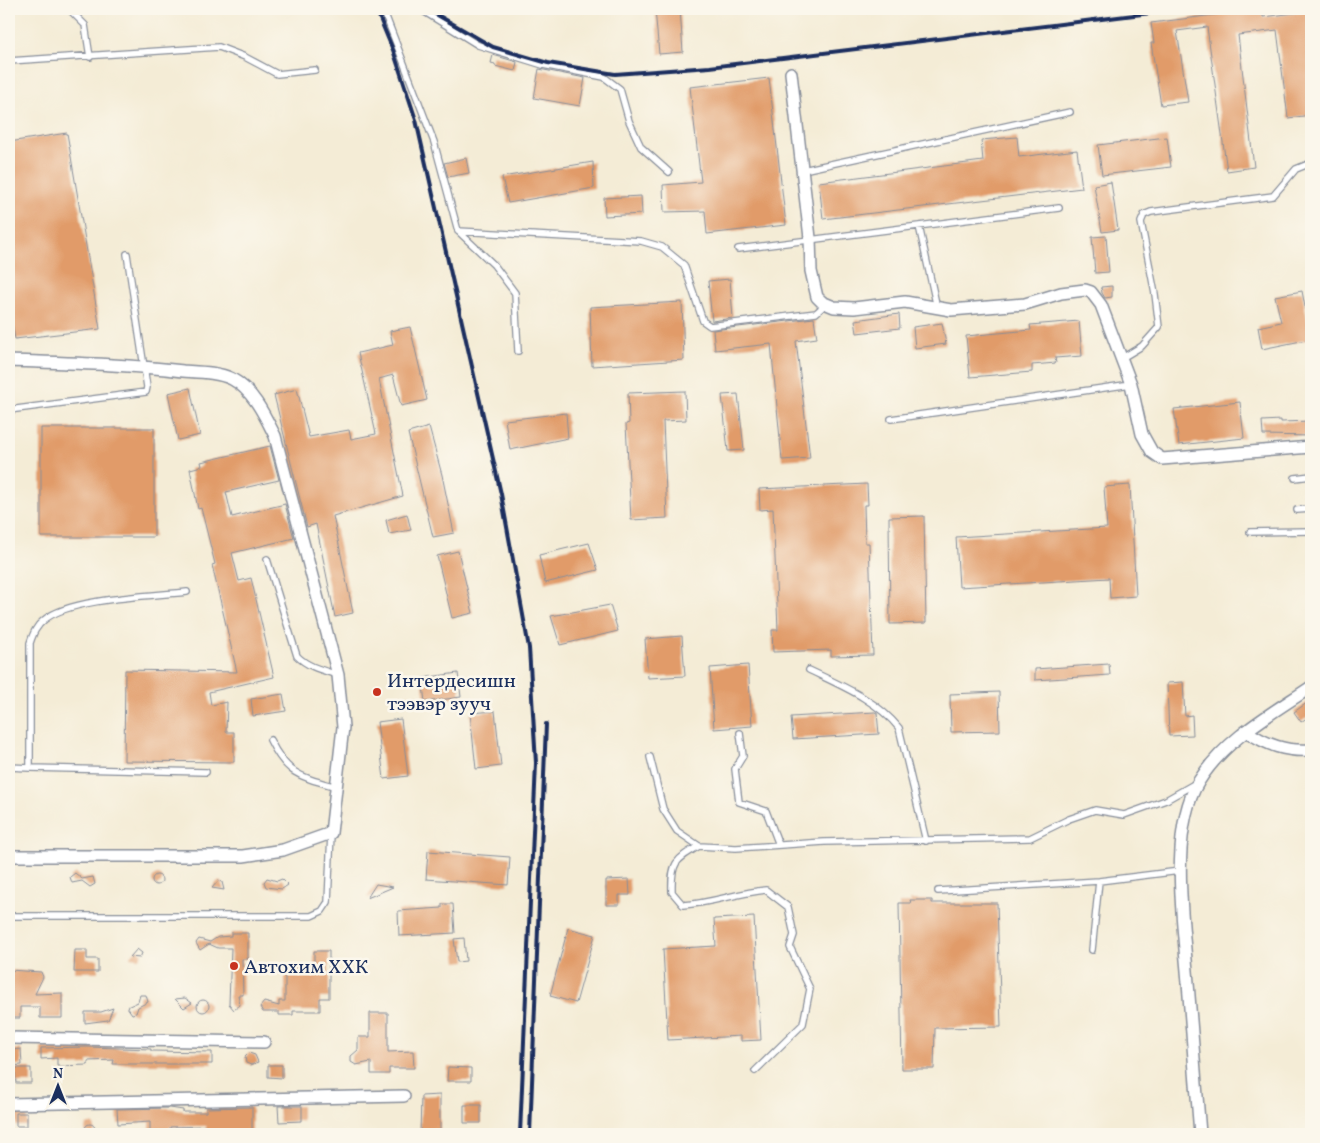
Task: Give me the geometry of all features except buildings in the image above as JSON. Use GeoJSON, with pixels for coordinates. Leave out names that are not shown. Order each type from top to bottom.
{"type":"FeatureCollection","features":[{"type":"Feature","properties":{"kind":"street"},"geometry":{"type":"LineString","coordinates":[[791,73],[810,238],[811,271],[817,297],[826,304],[834,307],[854,308],[905,302],[951,310],[1025,304],[1061,293],[1085,290],[1091,292],[1101,305],[1131,384],[1142,434],[1152,452],[1162,459],[1311,447]]}},
{"type":"Feature","properties":{"kind":"street"},"geometry":{"type":"LineString","coordinates":[[9,361],[143,366],[212,374],[232,379],[246,391],[265,417],[275,436],[338,675],[343,727],[331,833],[282,850],[242,856],[9,856]]}},
{"type":"Feature","properties":{"kind":"street"},"geometry":{"type":"LineString","coordinates":[[1200,1134],[1180,871],[1186,810],[1198,782],[1220,754],[1246,731],[1311,687]]}},
{"type":"Feature","properties":{"kind":"street"},"geometry":{"type":"LineString","coordinates":[[1246,731],[1264,743],[1279,748],[1311,750]]}},
{"type":"Feature","properties":{"kind":"street"},"geometry":{"type":"LineString","coordinates":[[9,1038],[264,1042]]}},
{"type":"Feature","properties":{"kind":"street"},"geometry":{"type":"LineString","coordinates":[[9,1104],[404,1096]]}},
{"type":"Feature","properties":{"kind":"lane"},"geometry":{"type":"LineString","coordinates":[[69,9],[84,26],[90,57]]}},
{"type":"Feature","properties":{"kind":"lane"},"geometry":{"type":"LineString","coordinates":[[383,9],[434,142],[458,230],[494,265],[515,294],[518,351]]}},
{"type":"Feature","properties":{"kind":"lane"},"geometry":{"type":"LineString","coordinates":[[420,9],[478,45],[543,65],[604,76],[620,89],[628,121],[640,147],[669,172]]}},
{"type":"Feature","properties":{"kind":"lane"},"geometry":{"type":"LineString","coordinates":[[9,60],[90,57],[219,47],[246,57],[277,74],[315,70]]}},
{"type":"Feature","properties":{"kind":"lane"},"geometry":{"type":"LineString","coordinates":[[803,170],[1070,112]]}},
{"type":"Feature","properties":{"kind":"lane"},"geometry":{"type":"LineString","coordinates":[[1122,358],[1142,346],[1159,327],[1155,294],[1141,222],[1144,215],[1151,212],[1273,196],[1296,169],[1311,162]]}},
{"type":"Feature","properties":{"kind":"lane"},"geometry":{"type":"LineString","coordinates":[[738,249],[810,238],[1059,208]]}},
{"type":"Feature","properties":{"kind":"lane"},"geometry":{"type":"LineString","coordinates":[[919,226],[937,308]]}},
{"type":"Feature","properties":{"kind":"lane"},"geometry":{"type":"LineString","coordinates":[[458,230],[641,241],[662,247],[684,265],[703,321],[710,326],[816,313],[826,304]]}},
{"type":"Feature","properties":{"kind":"lane"},"geometry":{"type":"LineString","coordinates":[[9,410],[146,392],[147,387],[127,254]]}},
{"type":"Feature","properties":{"kind":"lane"},"geometry":{"type":"LineString","coordinates":[[891,419],[1131,384]]}},
{"type":"Feature","properties":{"kind":"lane"},"geometry":{"type":"LineString","coordinates":[[1295,478],[1311,476]]}},
{"type":"Feature","properties":{"kind":"lane"},"geometry":{"type":"LineString","coordinates":[[1297,510],[1311,509]]}},
{"type":"Feature","properties":{"kind":"lane"},"geometry":{"type":"LineString","coordinates":[[1250,532],[1311,531]]}},
{"type":"Feature","properties":{"kind":"lane"},"geometry":{"type":"LineString","coordinates":[[267,560],[297,656],[304,663],[338,675]]}},
{"type":"Feature","properties":{"kind":"lane"},"geometry":{"type":"LineString","coordinates":[[30,768],[30,642],[35,629],[45,619],[60,611],[84,604],[187,592]]}},
{"type":"Feature","properties":{"kind":"lane"},"geometry":{"type":"LineString","coordinates":[[809,670],[848,689],[888,714],[899,728],[926,841]]}},
{"type":"Feature","properties":{"kind":"lane"},"geometry":{"type":"LineString","coordinates":[[740,733],[743,756],[735,769],[739,802],[766,811],[779,845]]}},
{"type":"Feature","properties":{"kind":"lane"},"geometry":{"type":"LineString","coordinates":[[270,740],[278,756],[290,770],[308,779],[337,787]]}},
{"type":"Feature","properties":{"kind":"lane"},"geometry":{"type":"LineString","coordinates":[[650,757],[663,809],[678,831],[699,846],[736,848],[824,842],[1030,838],[1069,819],[1095,810],[1124,815],[1166,800],[1198,782]]}},
{"type":"Feature","properties":{"kind":"lane"},"geometry":{"type":"LineString","coordinates":[[9,767],[206,772]]}},
{"type":"Feature","properties":{"kind":"lane"},"geometry":{"type":"LineString","coordinates":[[9,916],[311,916],[322,911],[328,902],[331,833]]}},
{"type":"Feature","properties":{"kind":"lane"},"geometry":{"type":"LineString","coordinates":[[9,837],[9,856]]}},
{"type":"Feature","properties":{"kind":"lane"},"geometry":{"type":"LineString","coordinates":[[699,846],[678,858],[671,876],[672,892],[683,905],[708,903],[743,892],[766,890],[788,907],[794,935],[790,947],[810,989],[803,1024],[755,1071]]}},
{"type":"Feature","properties":{"kind":"lane"},"geometry":{"type":"LineString","coordinates":[[938,891],[1099,881],[1180,871]]}},
{"type":"Feature","properties":{"kind":"lane"},"geometry":{"type":"LineString","coordinates":[[1092,950],[1099,881]]}},
{"type":"Feature","properties":{"kind":"railway"},"geometry":{"type":"LineString","coordinates":[[376,9],[393,50],[416,120],[501,494],[529,648],[536,763],[520,1134]]}},
{"type":"Feature","properties":{"kind":"railway"},"geometry":{"type":"LineString","coordinates":[[427,9],[493,47],[548,63],[615,74],[710,67],[1183,9]]}},
{"type":"Feature","properties":{"kind":"railway"},"geometry":{"type":"LineString","coordinates":[[530,1134],[546,724]]}},
{"type":"Feature","properties":{"kind":"place","name":"Интердесишн тээвэр зууч"},"geometry":{"type":"Point","coordinates":[377,692]}},
{"type":"Feature","properties":{"kind":"place","name":"Автохим ХХК"},"geometry":{"type":"Point","coordinates":[234,966]}}]}
